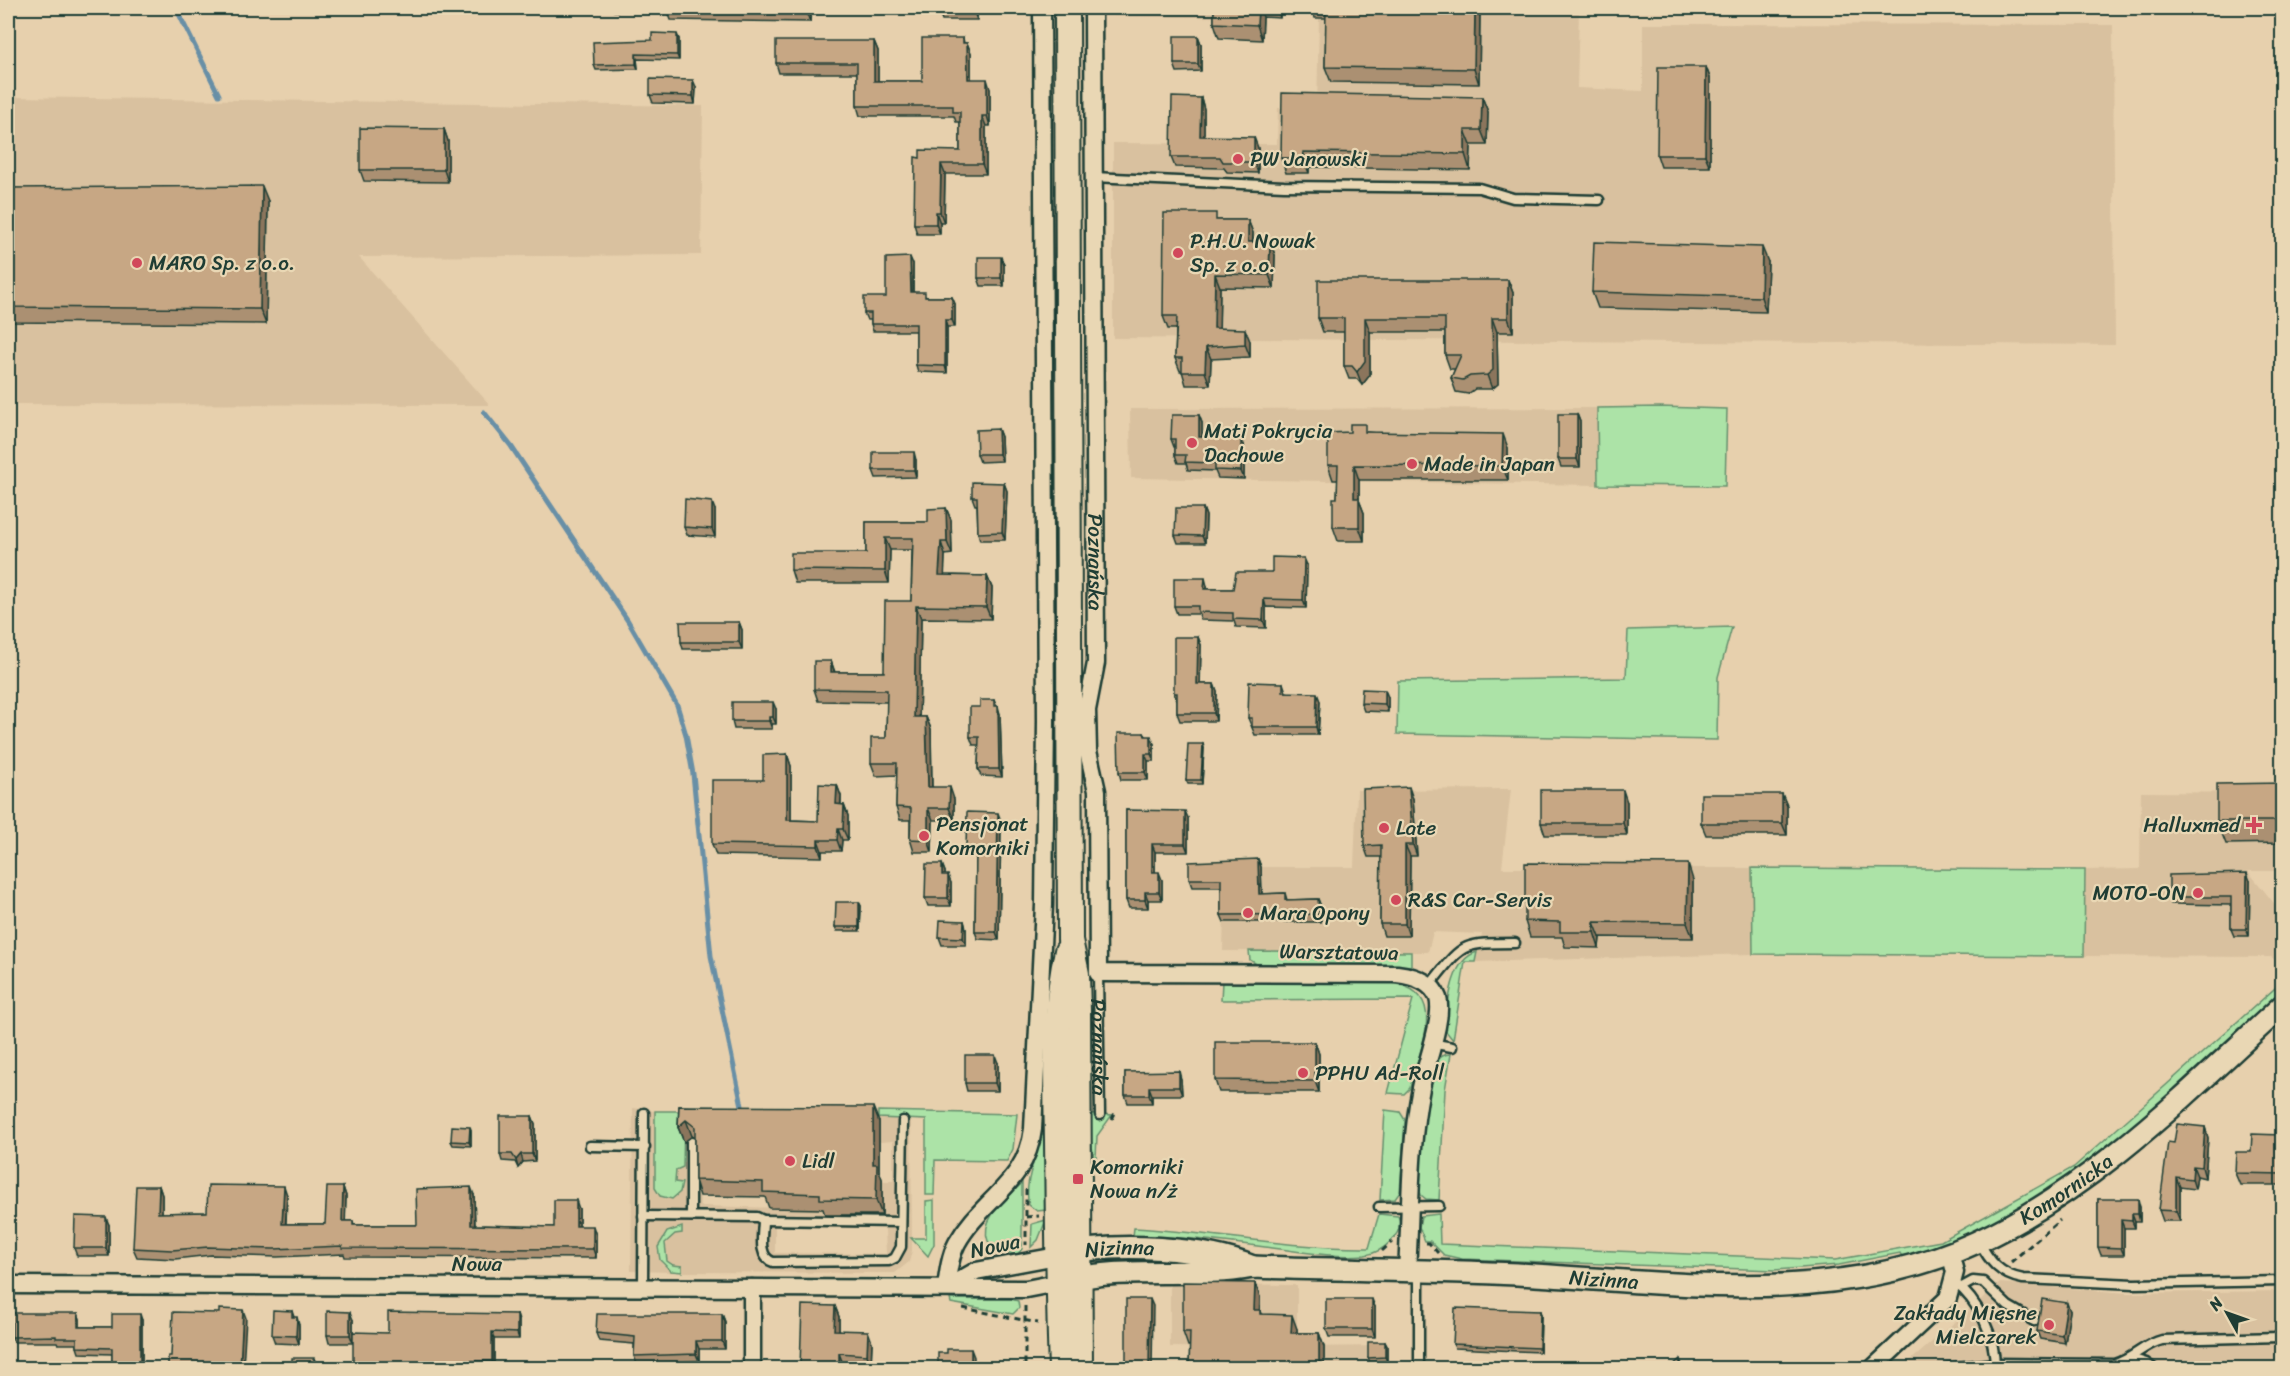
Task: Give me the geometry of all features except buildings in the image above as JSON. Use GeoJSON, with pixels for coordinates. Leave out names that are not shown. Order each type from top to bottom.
{"type":"FeatureCollection","features":[{"type":"Feature","properties":{"kind":"main road","name":"Poznańska"},"geometry":{"type":"LineString","coordinates":[[1061,1368],[1068,1280],[1077,983],[1070,940],[1067,8]]}},
{"type":"Feature","properties":{"kind":"main road","name":"Poznańska"},"geometry":{"type":"LineString","coordinates":[[1068,1280],[1080,1368]]}},
{"type":"Feature","properties":{"kind":"street"},"geometry":{"type":"LineString","coordinates":[[946,1288],[957,1242],[1024,1163],[1033,1130],[1044,905],[1046,710],[1042,8]]}},
{"type":"Feature","properties":{"kind":"street","name":"Poznańska"},"geometry":{"type":"LineString","coordinates":[[1093,8],[1096,663],[1087,710],[1088,751],[1097,791],[1098,973]]}},
{"type":"Feature","properties":{"kind":"street","name":"Warsztatowa"},"geometry":{"type":"LineString","coordinates":[[1098,973],[1397,974],[1419,978],[1429,986]]}},
{"type":"Feature","properties":{"kind":"street"},"geometry":{"type":"LineString","coordinates":[[1413,1270],[1410,1207],[1413,1138],[1439,1004],[1429,986]]}},
{"type":"Feature","properties":{"kind":"street","name":"Komornicka"},"geometry":{"type":"LineString","coordinates":[[1950,1253],[1979,1241],[2030,1214],[2091,1173],[2168,1109],[2283,1006]]}},
{"type":"Feature","properties":{"kind":"street","name":"Nizinna"},"geometry":{"type":"LineString","coordinates":[[1068,1253],[1133,1249],[1186,1252],[1228,1258],[1253,1267]]}},
{"type":"Feature","properties":{"kind":"street","name":"Nowa"},"geometry":{"type":"LineString","coordinates":[[946,1288],[976,1271],[1068,1253]]}},
{"type":"Feature","properties":{"kind":"street"},"geometry":{"type":"LineString","coordinates":[[1873,1368],[1941,1307],[1958,1284],[1950,1253]]}},
{"type":"Feature","properties":{"kind":"street","name":"Nizinna"},"geometry":{"type":"LineString","coordinates":[[1068,1280],[1121,1273],[1226,1272],[1253,1267],[1413,1270],[1774,1285],[1865,1276],[1950,1253]]}},
{"type":"Feature","properties":{"kind":"street","name":"Nowa"},"geometry":{"type":"LineString","coordinates":[[8,1284],[1026,1289],[1068,1280]]}},
{"type":"Feature","properties":{"kind":"street"},"geometry":{"type":"LineString","coordinates":[[752,1288],[752,1368]]}},
{"type":"Feature","properties":{"kind":"lane"},"geometry":{"type":"LineString","coordinates":[[1093,177],[1284,186],[1479,188],[1513,198],[1599,200]]}},
{"type":"Feature","properties":{"kind":"lane"},"geometry":{"type":"LineString","coordinates":[[1429,986],[1456,953],[1466,946],[1515,943]]}},
{"type":"Feature","properties":{"kind":"lane","name":"Poznańska"},"geometry":{"type":"LineString","coordinates":[[1098,973],[1100,1115]]}},
{"type":"Feature","properties":{"kind":"lane"},"geometry":{"type":"LineString","coordinates":[[1431,1043],[1452,1047]]}},
{"type":"Feature","properties":{"kind":"lane"},"geometry":{"type":"LineString","coordinates":[[643,1287],[644,1113]]}},
{"type":"Feature","properties":{"kind":"lane"},"geometry":{"type":"LineString","coordinates":[[762,1220],[763,1252],[768,1261],[889,1261],[899,1252],[903,1121]]}},
{"type":"Feature","properties":{"kind":"lane"},"geometry":{"type":"LineString","coordinates":[[691,1143],[692,1216]]}},
{"type":"Feature","properties":{"kind":"lane"},"geometry":{"type":"LineString","coordinates":[[590,1146],[645,1147]]}},
{"type":"Feature","properties":{"kind":"lane"},"geometry":{"type":"LineString","coordinates":[[1379,1207],[1439,1206]]}},
{"type":"Feature","properties":{"kind":"lane"},"geometry":{"type":"LineString","coordinates":[[643,1216],[752,1216],[762,1220],[901,1222]]}},
{"type":"Feature","properties":{"kind":"lane"},"geometry":{"type":"LineString","coordinates":[[1979,1241],[1994,1265],[2008,1274],[2023,1278],[2134,1284],[2283,1281]]}},
{"type":"Feature","properties":{"kind":"lane"},"geometry":{"type":"LineString","coordinates":[[1413,1270],[1419,1368]]}},
{"type":"Feature","properties":{"kind":"lane"},"geometry":{"type":"LineString","coordinates":[[1958,1284],[1983,1282],[2008,1306],[2034,1321]]}},
{"type":"Feature","properties":{"kind":"lane"},"geometry":{"type":"LineString","coordinates":[[1958,1284],[1979,1307],[1996,1366]]}},
{"type":"Feature","properties":{"kind":"lane"},"geometry":{"type":"LineString","coordinates":[[1947,1368],[2096,1367],[2115,1364],[2131,1358],[2147,1345],[2162,1340],[2280,1337]]}},
{"type":"Feature","properties":{"kind":"lane"},"geometry":{"type":"LineString","coordinates":[[2131,1358],[2153,1368]]}},
{"type":"Feature","properties":{"kind":"path"},"geometry":{"type":"LineString","coordinates":[[1110,1122],[1116,1111]]}},
{"type":"Feature","properties":{"kind":"path"},"geometry":{"type":"LineString","coordinates":[[1024,1163],[1026,1251]]}},
{"type":"Feature","properties":{"kind":"path"},"geometry":{"type":"LineString","coordinates":[[1376,1254],[1394,1242]]}},
{"type":"Feature","properties":{"kind":"path"},"geometry":{"type":"LineString","coordinates":[[1025,1301],[1025,1368]]}},
{"type":"Feature","properties":{"kind":"shaded area"},"geometry":{"type":"Polygon","coordinates":[[[1114,8],[1280,8],[1280,18],[1114,16],[1114,8]]]}},
{"type":"Feature","properties":{"kind":"shaded area","name":"PW Janowski"},"geometry":{"type":"Polygon","coordinates":[[[1315,8],[1579,8],[1577,88],[1643,91],[1643,24],[2113,25],[2115,345],[1113,338],[1113,143],[1277,144],[1278,108],[1317,109],[1319,18],[1315,18],[1315,8]]]}},
{"type":"Feature","properties":{"kind":"shaded area"},"geometry":{"type":"Polygon","coordinates":[[[8,97],[703,106],[701,255],[359,257],[490,405],[8,404],[8,97]]]}},
{"type":"Feature","properties":{"kind":"shaded area"},"geometry":{"type":"Polygon","coordinates":[[[1597,408],[1598,485],[1131,478],[1130,409],[1597,408]]]}},
{"type":"Feature","properties":{"kind":"shaded area"},"geometry":{"type":"Polygon","coordinates":[[[1511,789],[1502,868],[1752,868],[1753,954],[1475,962],[1482,934],[1433,932],[1428,952],[1223,951],[1225,867],[1354,867],[1357,790],[1511,789]]]}},
{"type":"Feature","properties":{"kind":"shaded area"},"geometry":{"type":"Polygon","coordinates":[[[2141,792],[2282,793],[2282,871],[2248,871],[2282,913],[2282,965],[2271,957],[2084,956],[2085,870],[2140,869],[2141,792]]]}},
{"type":"Feature","properties":{"kind":"shaded area"},"geometry":{"type":"Polygon","coordinates":[[[633,1108],[655,1111],[655,1183],[657,1193],[663,1198],[672,1199],[680,1192],[682,1183],[675,1183],[676,1170],[683,1167],[684,1142],[700,1143],[700,1206],[825,1209],[826,1215],[882,1215],[882,1180],[879,1179],[879,1123],[826,1122],[827,1111],[878,1111],[878,1118],[911,1118],[912,1251],[909,1262],[895,1273],[682,1272],[682,1266],[669,1264],[664,1252],[668,1239],[675,1234],[682,1233],[681,1227],[667,1232],[658,1247],[662,1264],[674,1272],[631,1271],[633,1108]],[[893,1141],[880,1142],[880,1178],[884,1181],[893,1181],[893,1141]],[[775,1227],[775,1253],[886,1254],[885,1228],[775,1227]]]}},
{"type":"Feature","properties":{"kind":"shaded area","name":"Zakłady Mięsne Mielczarek"},"geometry":{"type":"Polygon","coordinates":[[[2000,1283],[2128,1293],[2282,1291],[2282,1367],[1902,1368],[2000,1283]]]}},
{"type":"Feature","properties":{"kind":"shaded area"},"geometry":{"type":"Polygon","coordinates":[[[1170,1284],[1297,1285],[1297,1347],[1387,1346],[1387,1368],[1236,1368],[1236,1348],[1170,1347],[1170,1284]]]}},
{"type":"Feature","properties":{"kind":"green space"},"geometry":{"type":"Polygon","coordinates":[[[1597,408],[1727,409],[1725,486],[1598,485],[1597,408]]]}},
{"type":"Feature","properties":{"kind":"green space"},"geometry":{"type":"Polygon","coordinates":[[[1732,627],[1718,677],[1717,740],[1397,734],[1398,681],[1626,678],[1628,630],[1732,627]]]}},
{"type":"Feature","properties":{"kind":"green space"},"geometry":{"type":"Polygon","coordinates":[[[1752,868],[2085,870],[2084,956],[1753,954],[1752,868]]]}},
{"type":"Feature","properties":{"kind":"green space"},"geometry":{"type":"Polygon","coordinates":[[[1249,951],[1411,952],[1411,966],[1258,965],[1250,960],[1249,951]]]}},
{"type":"Feature","properties":{"kind":"green space"},"geometry":{"type":"Polygon","coordinates":[[[1477,952],[1475,962],[1465,962],[1453,1040],[1445,1030],[1452,985],[1461,964],[1477,952]]]}},
{"type":"Feature","properties":{"kind":"green space"},"geometry":{"type":"Polygon","coordinates":[[[1222,982],[1391,983],[1409,988],[1421,997],[1426,1009],[1424,1040],[1410,1088],[1404,1094],[1388,1093],[1413,999],[1221,1000],[1222,982]]]}},
{"type":"Feature","properties":{"kind":"green space"},"geometry":{"type":"Polygon","coordinates":[[[2282,982],[2282,994],[2137,1124],[2076,1172],[2044,1194],[1993,1223],[1903,1258],[1900,1253],[1839,1265],[1775,1270],[1462,1259],[1444,1255],[1430,1241],[1425,1241],[1419,1227],[1421,1216],[1439,1214],[1440,1244],[1835,1260],[1941,1241],[2074,1167],[2282,982]]]}},
{"type":"Feature","properties":{"kind":"green space"},"geometry":{"type":"Polygon","coordinates":[[[1451,1054],[1445,1090],[1439,1200],[1426,1199],[1421,1195],[1419,1188],[1423,1124],[1428,1089],[1437,1061],[1444,1055],[1451,1054]]]}},
{"type":"Feature","properties":{"kind":"green space"},"geometry":{"type":"Polygon","coordinates":[[[1385,1110],[1400,1112],[1405,1120],[1400,1192],[1395,1199],[1380,1200],[1385,1110]]]}},
{"type":"Feature","properties":{"kind":"green space"},"geometry":{"type":"Polygon","coordinates":[[[655,1111],[827,1111],[684,1121],[683,1167],[676,1170],[675,1182],[682,1183],[680,1192],[672,1199],[660,1196],[655,1188],[655,1111]]]}},
{"type":"Feature","properties":{"kind":"green space"},"geometry":{"type":"Polygon","coordinates":[[[878,1111],[1017,1114],[1013,1149],[1007,1161],[935,1160],[934,1195],[926,1195],[926,1120],[878,1118],[878,1111]]]}},
{"type":"Feature","properties":{"kind":"green space"},"geometry":{"type":"Polygon","coordinates":[[[1086,1113],[1112,1115],[1097,1136],[1096,1158],[1094,1158],[1086,1113]]]}},
{"type":"Feature","properties":{"kind":"green space"},"geometry":{"type":"Polygon","coordinates":[[[1040,1135],[1045,1135],[1046,1210],[1037,1211],[1029,1205],[1028,1187],[1040,1135]]]}},
{"type":"Feature","properties":{"kind":"green space"},"geometry":{"type":"Polygon","coordinates":[[[1022,1183],[1022,1249],[1018,1254],[1000,1252],[988,1241],[987,1224],[996,1209],[1022,1183]]]}},
{"type":"Feature","properties":{"kind":"green space"},"geometry":{"type":"Polygon","coordinates":[[[934,1200],[934,1244],[928,1256],[911,1238],[926,1238],[926,1201],[934,1200]]]}},
{"type":"Feature","properties":{"kind":"green space"},"geometry":{"type":"Polygon","coordinates":[[[1379,1214],[1398,1216],[1399,1229],[1385,1246],[1365,1255],[1328,1255],[1199,1239],[1133,1236],[1134,1228],[1310,1246],[1369,1248],[1379,1214]]]}},
{"type":"Feature","properties":{"kind":"green space"},"geometry":{"type":"Polygon","coordinates":[[[1046,1220],[1038,1240],[1031,1247],[1032,1224],[1046,1220]]]}},
{"type":"Feature","properties":{"kind":"green space"},"geometry":{"type":"Polygon","coordinates":[[[682,1227],[682,1233],[675,1234],[665,1243],[667,1261],[673,1265],[682,1266],[682,1272],[671,1271],[660,1260],[658,1247],[667,1232],[682,1227]]]}},
{"type":"Feature","properties":{"kind":"green space"},"geometry":{"type":"Polygon","coordinates":[[[950,1299],[1011,1299],[1018,1301],[1019,1308],[1013,1314],[951,1303],[950,1299]]]}},
{"type":"Feature","properties":{"kind":"waterway"},"geometry":{"type":"LineString","coordinates":[[176,8],[219,95]]}},
{"type":"Feature","properties":{"kind":"waterway"},"geometry":{"type":"LineString","coordinates":[[484,412],[511,446],[628,621],[677,705],[686,735],[693,774],[711,956],[742,1106]]}},
{"type":"Feature","properties":{"kind":"place","name":"PW Janowski"},"geometry":{"type":"Point","coordinates":[1238,159]}},
{"type":"Feature","properties":{"kind":"place","name":"P.H.U. Nowak Sp. z o.o."},"geometry":{"type":"Point","coordinates":[1178,253]}},
{"type":"Feature","properties":{"kind":"place","name":"MARO Sp. z o.o."},"geometry":{"type":"Point","coordinates":[137,263]}},
{"type":"Feature","properties":{"kind":"place","name":"Mati Pokrycia Dachowe"},"geometry":{"type":"Point","coordinates":[1192,443]}},
{"type":"Feature","properties":{"kind":"place","name":"Made in Japan"},"geometry":{"type":"Point","coordinates":[1412,464]}},
{"type":"Feature","properties":{"kind":"place","name":"Halluxmed"},"geometry":{"type":"Point","coordinates":[2254,825]}},
{"type":"Feature","properties":{"kind":"place","name":"Late"},"geometry":{"type":"Point","coordinates":[1384,828]}},
{"type":"Feature","properties":{"kind":"place","name":"Pensjonat Komorniki"},"geometry":{"type":"Point","coordinates":[924,836]}},
{"type":"Feature","properties":{"kind":"place","name":"MOTO-ON"},"geometry":{"type":"Point","coordinates":[2198,893]}},
{"type":"Feature","properties":{"kind":"place","name":"R&S Car-Servis"},"geometry":{"type":"Point","coordinates":[1396,900]}},
{"type":"Feature","properties":{"kind":"place","name":"Mara Opony"},"geometry":{"type":"Point","coordinates":[1248,913]}},
{"type":"Feature","properties":{"kind":"place","name":"PPHU Ad-Roll"},"geometry":{"type":"Point","coordinates":[1303,1073]}},
{"type":"Feature","properties":{"kind":"place","name":"Lidl"},"geometry":{"type":"Point","coordinates":[790,1161]}},
{"type":"Feature","properties":{"kind":"place","name":"Komorniki Nowa n/ż"},"geometry":{"type":"Point","coordinates":[1078,1179]}},
{"type":"Feature","properties":{"kind":"place","name":"Zakłady Mięsne Mielczarek"},"geometry":{"type":"Point","coordinates":[2049,1325]}}]}
